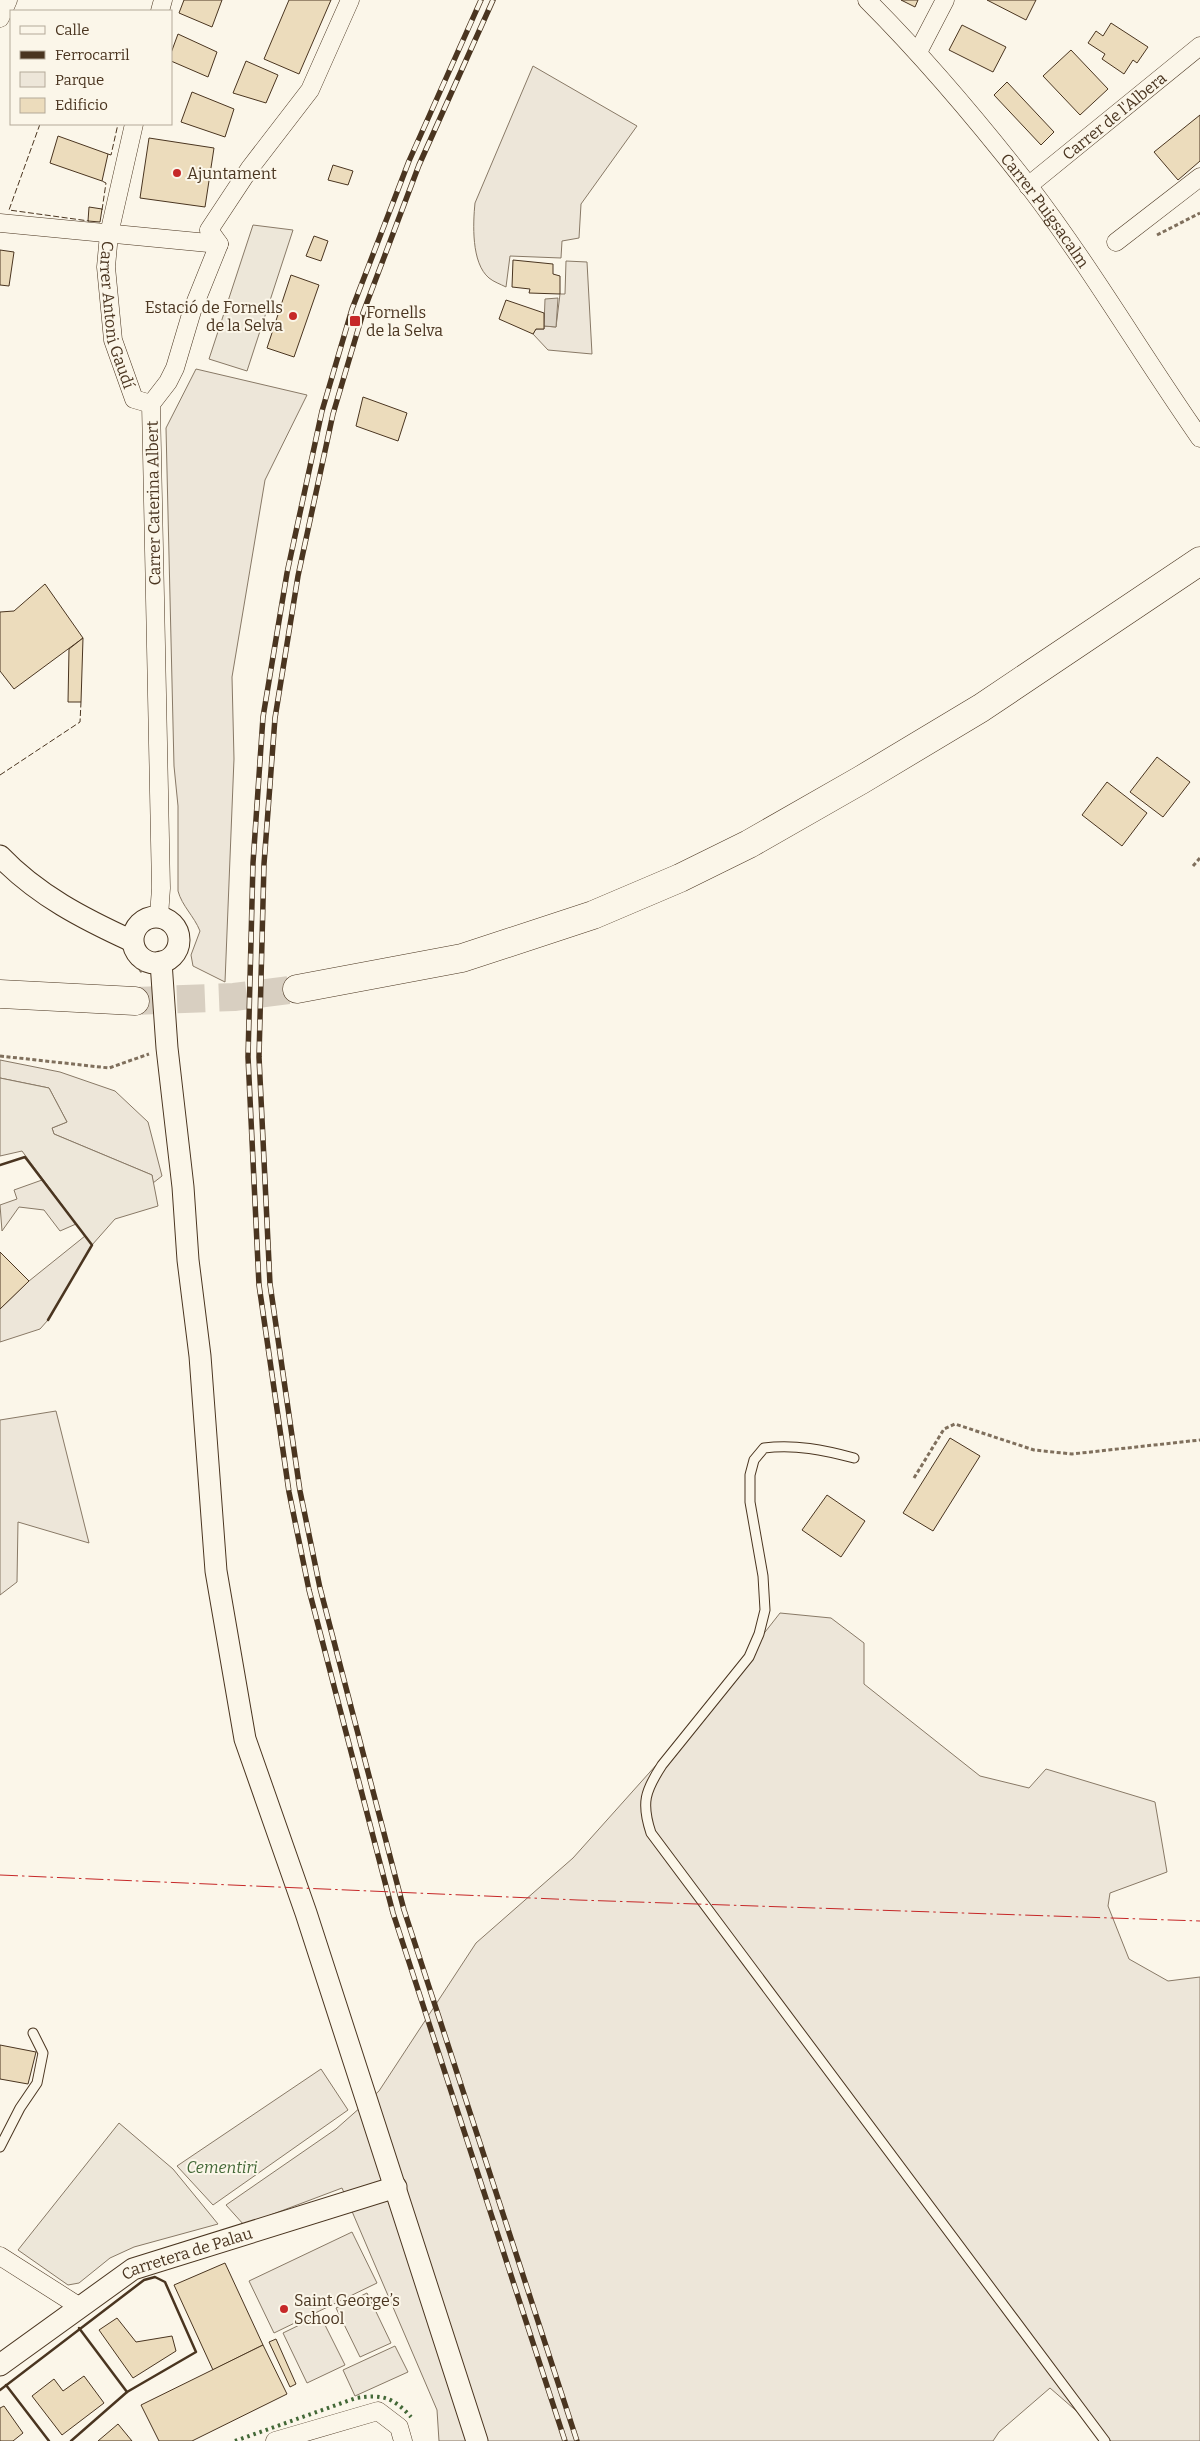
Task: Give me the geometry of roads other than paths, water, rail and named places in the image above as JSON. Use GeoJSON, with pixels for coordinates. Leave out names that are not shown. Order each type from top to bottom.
{"type":"FeatureCollection","features":[{"type":"Feature","properties":{"kind":"highway"},"geometry":{"type":"LineString","coordinates":[[297,989],[462,958],[593,915],[680,878],[748,844],[861,780],[973,712],[1054,661],[1200,561]]}},
{"type":"Feature","properties":{"kind":"highway"},"geometry":{"type":"LineString","coordinates":[[0,994],[135,1001]]}},
{"type":"Feature","properties":{"kind":"street"},"geometry":{"type":"LineString","coordinates":[[0,18],[8,0]]}},
{"type":"Feature","properties":{"kind":"street"},"geometry":{"type":"LineString","coordinates":[[219,244],[209,230],[250,168],[310,90],[350,0]]}},
{"type":"Feature","properties":{"kind":"street","name":"Carrer Puigsacalm"},"geometry":{"type":"LineString","coordinates":[[867,0],[918,52],[1028,186],[1090,274],[1200,438]]}},
{"type":"Feature","properties":{"kind":"street"},"geometry":{"type":"LineString","coordinates":[[918,52],[945,0]]}},
{"type":"Feature","properties":{"kind":"street","name":"Carrer de l'Albera"},"geometry":{"type":"LineString","coordinates":[[1028,186],[1200,46]]}},
{"type":"Feature","properties":{"kind":"street","name":"Carrer Antoni Gaudí"},"geometry":{"type":"LineString","coordinates":[[134,125],[109,234],[106,267],[113,340],[134,399],[151,404]]}},
{"type":"Feature","properties":{"kind":"street"},"geometry":{"type":"LineString","coordinates":[[1116,242],[1200,177]]}},
{"type":"Feature","properties":{"kind":"street"},"geometry":{"type":"LineString","coordinates":[[0,223],[219,244]]}},
{"type":"Feature","properties":{"kind":"street","name":"Carrer Caterina Albert"},"geometry":{"type":"LineString","coordinates":[[159,916],[161,878],[151,404],[168,382],[175,368],[192,311],[219,244]]}},
{"type":"Feature","properties":{"kind":"street"},"geometry":{"type":"LineString","coordinates":[[0,856],[12,868],[52,899],[81,917],[132,941]]}},
{"type":"Feature","properties":{"kind":"street"},"geometry":{"type":"LineString","coordinates":[[152,916],[159,916],[172,922],[179,939],[172,956],[161,962],[148,962],[134,948],[133,934],[140,922],[152,916]]}},
{"type":"Feature","properties":{"kind":"street"},"geometry":{"type":"LineString","coordinates":[[161,962],[167,1048],[183,1187],[188,1260],[200,1356],[216,1571],[245,1739],[306,1913],[477,2441]]}},
{"type":"Feature","properties":{"kind":"street","name":"Carretera de Palau"},"geometry":{"type":"LineString","coordinates":[[0,2365],[133,2268],[396,2187]]}},
{"type":"Feature","properties":{"kind":"street"},"geometry":{"type":"LineString","coordinates":[[0,2256],[80,2307]]}},
{"type":"Feature","properties":{"kind":"street"},"geometry":{"type":"LineString","coordinates":[[276,2441],[378,2411],[399,2427],[403,2441]]}},
{"type":"Feature","properties":{"kind":"lane"},"geometry":{"type":"LineString","coordinates":[[854,1458],[824,1450],[786,1445],[764,1448],[754,1460],[750,1475],[750,1502],[763,1576],[765,1610],[759,1634],[749,1657],[662,1765],[653,1779],[644,1796],[646,1818],[651,1833],[1105,2441]]}},
{"type":"Feature","properties":{"kind":"lane"},"geometry":{"type":"LineString","coordinates":[[0,2147],[20,2108],[37,2083],[43,2053],[33,2033]]}},
{"type":"Feature","properties":{"kind":"tunnel"},"geometry":{"type":"LineString","coordinates":[[135,1001],[234,997],[297,989]]}},
{"type":"Feature","properties":{"kind":"railway"},"geometry":{"type":"LineString","coordinates":[[481,0],[409,161],[352,309],[322,411],[287,573],[263,717],[253,863],[248,1057],[259,1285],[289,1492],[309,1590],[393,1913],[565,2441]]}},
{"type":"Feature","properties":{"kind":"railway"},"geometry":{"type":"LineString","coordinates":[[493,0],[419,165],[363,313],[333,414],[298,576],[275,718],[264,864],[259,1057],[270,1284],[300,1491],[320,1588],[404,1910],[577,2441]]}},
{"type":"Feature","properties":{"kind":"place","name":"Ajuntament"},"geometry":{"type":"Point","coordinates":[177,173]}},
{"type":"Feature","properties":{"kind":"place","name":"Estació de Fornells de la Selva"},"geometry":{"type":"Point","coordinates":[293,316]}},
{"type":"Feature","properties":{"kind":"place","name":"Fornells de la Selva"},"geometry":{"type":"Point","coordinates":[355,321]}},
{"type":"Feature","properties":{"kind":"place","name":"Saint George’s School"},"geometry":{"type":"Point","coordinates":[284,2309]}},
{"type":"Feature","properties":{"kind":"park label","name":"Cementiri"},"geometry":{"type":"Point","coordinates":[222,2167]}}]}
